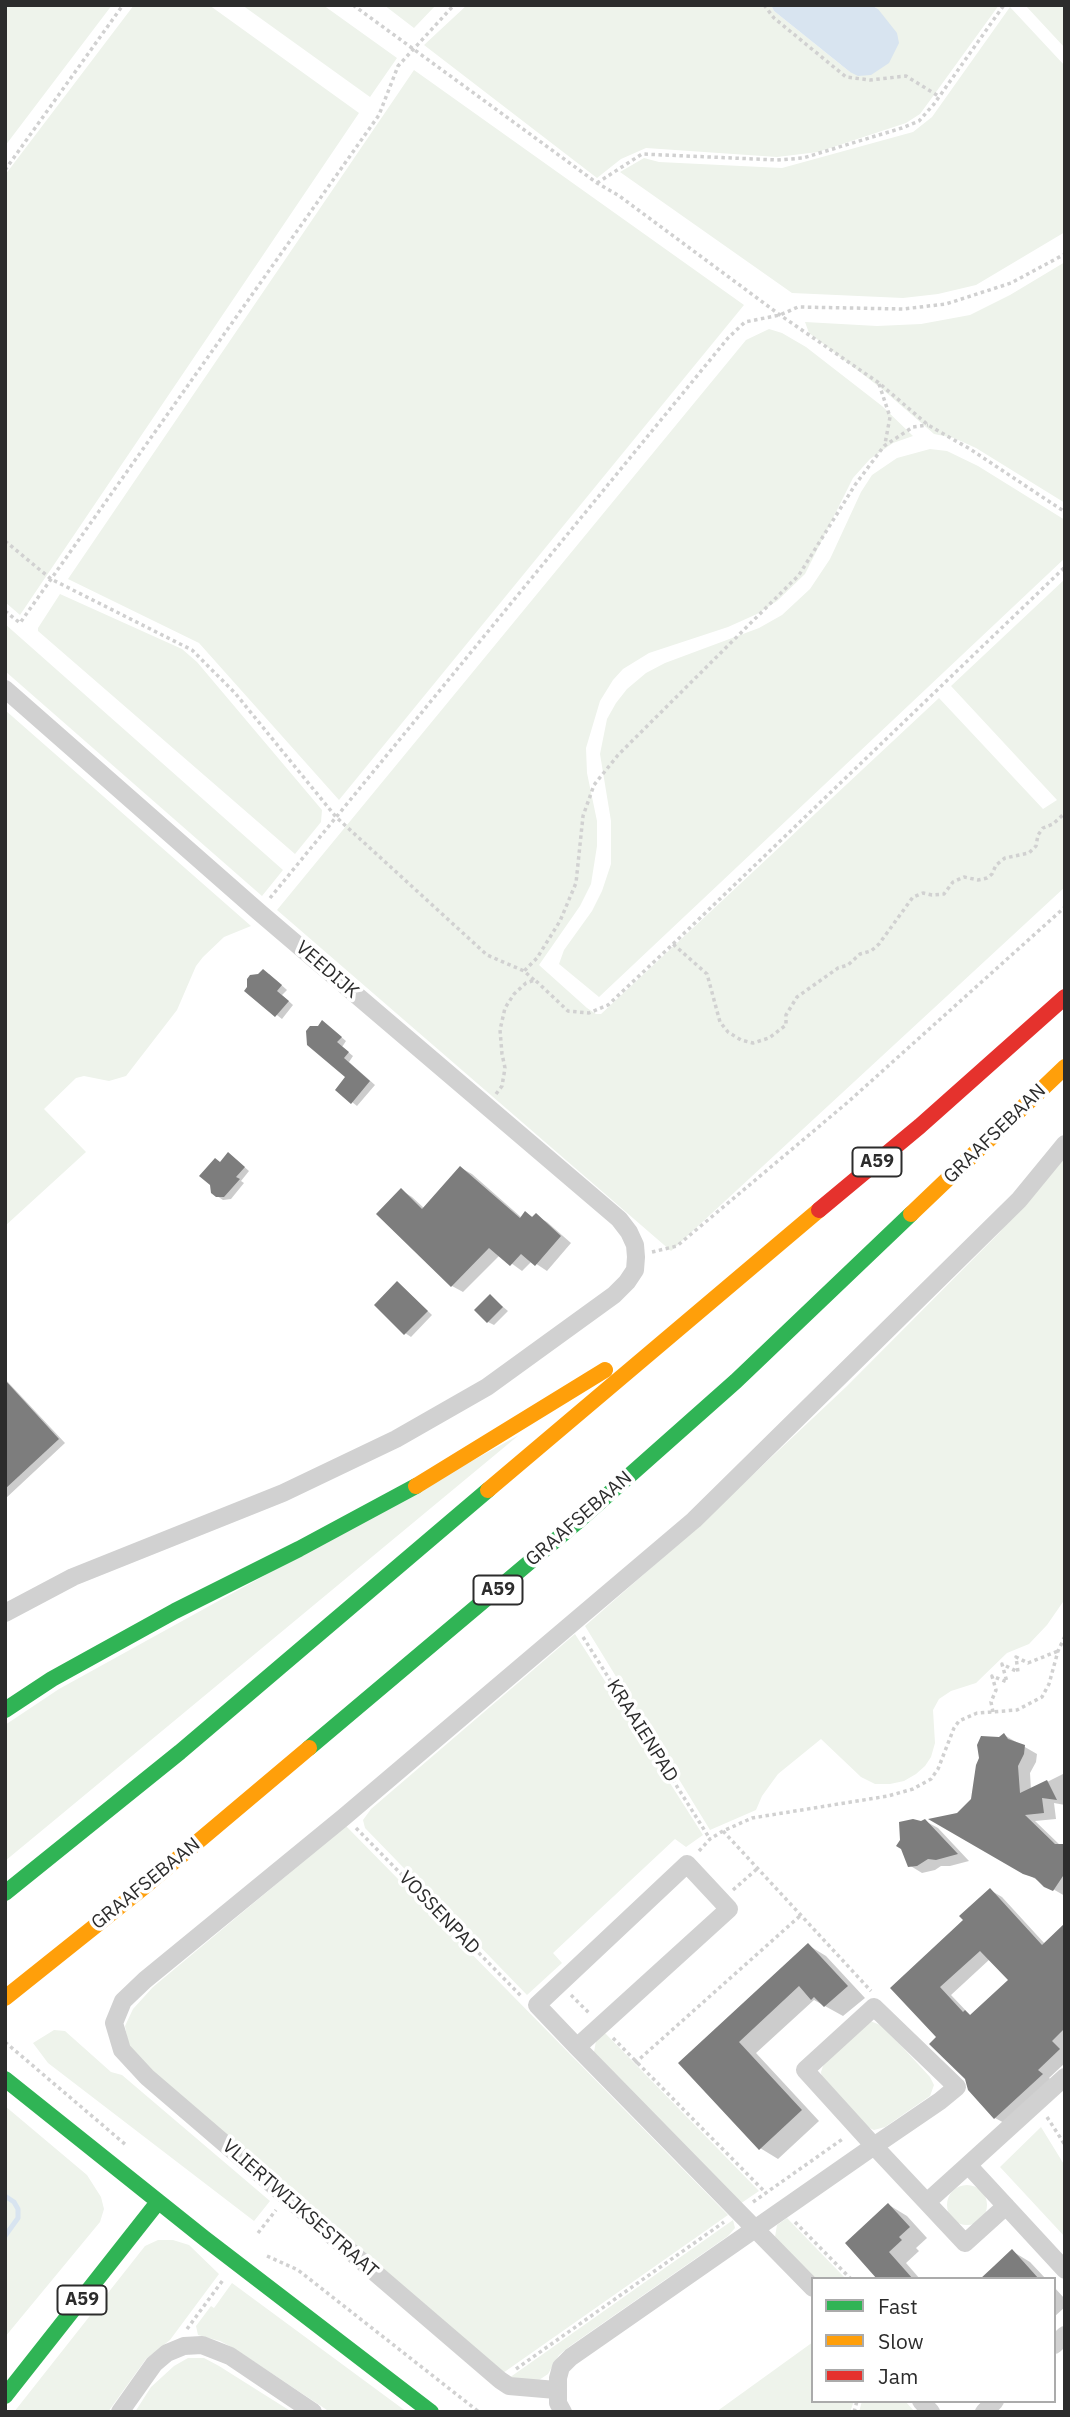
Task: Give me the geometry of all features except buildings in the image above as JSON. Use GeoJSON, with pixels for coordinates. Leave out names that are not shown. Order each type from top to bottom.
{"type":"FeatureCollection","features":[{"type":"Feature","properties":{"kind":"main road","name":"A59"},"geometry":{"type":"LineString","coordinates":[[5,1893],[180,1752],[919,1126],[1065,997]]}},
{"type":"Feature","properties":{"kind":"main road","name":"GRAAFSEBAAN"},"geometry":{"type":"LineString","coordinates":[[5,1998],[439,1641],[596,1505],[736,1381],[1065,1067]]}},
{"type":"Feature","properties":{"kind":"main road","name":"A59"},"geometry":{"type":"LineString","coordinates":[[5,1710],[52,1679],[175,1611],[405,1493],[571,1389],[686,1323]]}},
{"type":"Feature","properties":{"kind":"main road","name":"A59"},"geometry":{"type":"LineString","coordinates":[[62,1973],[144,1886]]}},
{"type":"Feature","properties":{"kind":"main road"},"geometry":{"type":"LineString","coordinates":[[9,2082],[137,2194],[158,2202],[431,2412]]}},
{"type":"Feature","properties":{"kind":"main road","name":"A59"},"geometry":{"type":"LineString","coordinates":[[5,2396],[158,2202]]}},
{"type":"Feature","properties":{"kind":"street","name":"VEEDIJK"},"geometry":{"type":"LineString","coordinates":[[5,690],[259,912],[619,1219],[632,1238],[636,1257]]}},
{"type":"Feature","properties":{"kind":"street"},"geometry":{"type":"LineString","coordinates":[[344,1817],[694,1520],[1019,1200],[1065,1144]]}},
{"type":"Feature","properties":{"kind":"street"},"geometry":{"type":"LineString","coordinates":[[5,1613],[73,1577],[283,1493],[396,1439],[487,1387],[614,1295],[635,1270],[636,1257]]}},
{"type":"Feature","properties":{"kind":"street","name":"VLIERTWIJKSESTRAAT"},"geometry":{"type":"LineString","coordinates":[[344,1817],[123,2001],[114,2023],[122,2050],[148,2077],[500,2380],[509,2386],[556,2390]]}},
{"type":"Feature","properties":{"kind":"street"},"geometry":{"type":"LineString","coordinates":[[577,2047],[729,1909],[687,1864],[537,2005],[577,2047],[755,2230],[811,2286]]}},
{"type":"Feature","properties":{"kind":"street"},"geometry":{"type":"LineString","coordinates":[[563,2412],[556,2390],[561,2367],[571,2357],[874,2146],[940,2101],[957,2087],[874,2007],[805,2070],[858,2129],[874,2146],[927,2202],[965,2243],[1006,2206]]}},
{"type":"Feature","properties":{"kind":"street"},"geometry":{"type":"LineString","coordinates":[[927,2202],[1065,2077]]}},
{"type":"Feature","properties":{"kind":"street"},"geometry":{"type":"LineString","coordinates":[[968,2165],[1065,2270]]}},
{"type":"Feature","properties":{"kind":"street"},"geometry":{"type":"LineString","coordinates":[[120,2412],[155,2364],[167,2353],[184,2346],[202,2345],[230,2356],[313,2412]]}},
{"type":"Feature","properties":{"kind":"path"},"geometry":{"type":"LineString","coordinates":[[5,170],[123,5]]}},
{"type":"Feature","properties":{"kind":"path"},"geometry":{"type":"LineString","coordinates":[[353,5],[780,315],[879,383],[928,425],[971,449],[1065,512]]}},
{"type":"Feature","properties":{"kind":"path"},"geometry":{"type":"LineString","coordinates":[[5,611],[20,623],[379,115],[398,66],[454,5]]}},
{"type":"Feature","properties":{"kind":"path"},"geometry":{"type":"LineString","coordinates":[[764,5],[774,18],[846,76],[870,80],[906,76],[940,97]]}},
{"type":"Feature","properties":{"kind":"path"},"geometry":{"type":"LineString","coordinates":[[597,183],[642,154],[777,160],[803,158],[919,121],[940,97],[1004,5]]}},
{"type":"Feature","properties":{"kind":"path"},"geometry":{"type":"LineString","coordinates":[[259,912],[728,338],[745,322],[780,315],[798,307],[903,309],[946,304],[1011,284],[1065,254]]}},
{"type":"Feature","properties":{"kind":"path"},"geometry":{"type":"LineString","coordinates":[[879,383],[890,417],[884,446]]}},
{"type":"Feature","properties":{"kind":"path"},"geometry":{"type":"LineString","coordinates":[[524,971],[537,958],[560,921],[576,883],[583,816],[594,785],[618,755],[799,575],[855,485],[884,446],[912,427],[928,425]]}},
{"type":"Feature","properties":{"kind":"path"},"geometry":{"type":"LineString","coordinates":[[5,541],[51,579],[192,650],[235,693],[336,817],[487,956],[524,971],[568,1011],[589,1013],[608,1005],[1065,567]]}},
{"type":"Feature","properties":{"kind":"path"},"geometry":{"type":"LineString","coordinates":[[673,944],[707,974],[720,1021],[728,1032],[753,1043],[769,1038],[786,1025],[786,1015],[797,998],[838,968],[848,965],[860,954],[871,951],[879,944],[913,897],[923,893],[944,894],[953,882],[964,877],[978,880],[987,878],[996,864],[1005,858],[1029,853],[1036,846],[1038,835],[1043,828],[1053,824],[1065,813]]}},
{"type":"Feature","properties":{"kind":"path"},"geometry":{"type":"LineString","coordinates":[[636,1257],[677,1246],[848,1102],[1065,907]]}},
{"type":"Feature","properties":{"kind":"path"},"geometry":{"type":"LineString","coordinates":[[487,1107],[502,1086],[505,1068],[500,1030],[505,1008],[526,983],[535,980]]}},
{"type":"Feature","properties":{"kind":"path","name":"KRAAIENPAD"},"geometry":{"type":"LineString","coordinates":[[575,1623],[710,1839]]}},
{"type":"Feature","properties":{"kind":"path"},"geometry":{"type":"LineString","coordinates":[[687,1864],[710,1839],[752,1818],[888,1796],[914,1788],[931,1779],[959,1721],[977,1713],[1017,1710],[1042,1697],[1065,1636]]}},
{"type":"Feature","properties":{"kind":"path"},"geometry":{"type":"LineString","coordinates":[[993,1713],[991,1702],[996,1690],[992,1676],[1007,1682],[1002,1664],[1018,1672],[1016,1657],[1028,1663],[1058,1651]]}},
{"type":"Feature","properties":{"kind":"path","name":"VOSSENPAD"},"geometry":{"type":"LineString","coordinates":[[344,1817],[528,2003],[537,2005]]}},
{"type":"Feature","properties":{"kind":"path"},"geometry":{"type":"LineString","coordinates":[[723,1831],[876,1996],[874,2007]]}},
{"type":"Feature","properties":{"kind":"path"},"geometry":{"type":"LineString","coordinates":[[722,1901],[758,1868]]}},
{"type":"Feature","properties":{"kind":"path"},"geometry":{"type":"LineString","coordinates":[[800,1915],[635,2063],[849,2277]]}},
{"type":"Feature","properties":{"kind":"path"},"geometry":{"type":"LineString","coordinates":[[5,2042],[128,2147]]}},
{"type":"Feature","properties":{"kind":"path"},"geometry":{"type":"LineString","coordinates":[[1038,2103],[1065,2145]]}},
{"type":"Feature","properties":{"kind":"path"},"geometry":{"type":"LineString","coordinates":[[500,2380],[858,2129]]}},
{"type":"Feature","properties":{"kind":"path"},"geometry":{"type":"LineString","coordinates":[[258,2233],[286,2197]]}},
{"type":"Feature","properties":{"kind":"path"},"geometry":{"type":"LineString","coordinates":[[260,2253],[298,2270],[479,2412]]}},
{"type":"Feature","properties":{"kind":"path"},"geometry":{"type":"LineString","coordinates":[[184,2346],[187,2327],[223,2280]]}},
{"type":"Feature","properties":{"kind":"shaded area"},"geometry":{"type":"Polygon","coordinates":[[[5,5],[112,5],[5,146],[5,5]]]}},
{"type":"Feature","properties":{"kind":"shaded area"},"geometry":{"type":"Polygon","coordinates":[[[134,5],[209,5],[359,113],[20,615],[5,602],[5,175],[134,5]]]}},
{"type":"Feature","properties":{"kind":"shaded area"},"geometry":{"type":"Polygon","coordinates":[[[242,5],[323,5],[397,58],[370,97],[242,5]]]}},
{"type":"Feature","properties":{"kind":"shaded area"},"geometry":{"type":"Polygon","coordinates":[[[384,5],[436,5],[414,28],[384,5]]]}},
{"type":"Feature","properties":{"kind":"shaded area"},"geometry":{"type":"Polygon","coordinates":[[[467,5],[771,5],[774,11],[850,72],[878,9],[871,5],[999,5],[920,114],[906,123],[818,152],[777,157],[646,148],[621,159],[597,178],[424,45],[467,5]]]}},
{"type":"Feature","properties":{"kind":"shaded area"},"geometry":{"type":"Polygon","coordinates":[[[771,5],[871,5],[878,9],[897,33],[899,43],[889,63],[871,75],[858,76],[774,11],[771,5]]]}},
{"type":"Feature","properties":{"kind":"shaded area"},"geometry":{"type":"Polygon","coordinates":[[[1025,5],[1065,5],[1065,48],[1025,5]]]}},
{"type":"Feature","properties":{"kind":"shaded area"},"geometry":{"type":"Polygon","coordinates":[[[1010,7],[1065,66],[1065,232],[976,285],[938,294],[903,298],[792,293],[620,172],[644,158],[659,162],[782,168],[913,132],[932,117],[1010,7]]]}},
{"type":"Feature","properties":{"kind":"shaded area"},"geometry":{"type":"Polygon","coordinates":[[[414,70],[744,305],[339,800],[199,643],[68,579],[414,70]]]}},
{"type":"Feature","properties":{"kind":"shaded area"},"geometry":{"type":"Polygon","coordinates":[[[1065,262],[1065,503],[976,448],[954,438],[934,434],[882,389],[809,333],[805,322],[877,326],[921,324],[970,315],[1065,262]]]}},
{"type":"Feature","properties":{"kind":"shaded area"},"geometry":{"type":"Polygon","coordinates":[[[769,329],[806,347],[882,406],[913,436],[893,443],[870,459],[853,478],[805,574],[777,601],[757,614],[728,627],[649,653],[623,669],[613,680],[600,701],[586,748],[587,773],[597,821],[597,846],[591,884],[580,906],[539,965],[587,1008],[601,1014],[939,698],[1043,809],[1057,800],[951,686],[1065,579],[1065,887],[671,1251],[277,910],[746,340],[769,329]]]}},
{"type":"Feature","properties":{"kind":"shaded area"},"geometry":{"type":"Polygon","coordinates":[[[930,449],[947,451],[978,466],[1065,520],[1065,558],[599,997],[559,964],[564,950],[592,911],[611,864],[611,821],[600,754],[607,719],[616,703],[627,689],[646,673],[665,663],[759,628],[782,615],[810,589],[830,559],[861,492],[872,475],[897,458],[930,449]]]}},
{"type":"Feature","properties":{"kind":"shaded area"},"geometry":{"type":"Polygon","coordinates":[[[60,594],[182,649],[197,662],[322,810],[321,822],[295,854],[38,631],[60,594]]]}},
{"type":"Feature","properties":{"kind":"shaded area"},"geometry":{"type":"Polygon","coordinates":[[[5,624],[283,870],[262,896],[5,671],[5,624]]]}},
{"type":"Feature","properties":{"kind":"shaded area"},"geometry":{"type":"Polygon","coordinates":[[[5,710],[251,926],[224,937],[203,957],[196,966],[177,1010],[126,1076],[109,1081],[84,1076],[76,1078],[44,1109],[86,1152],[5,1226],[5,710]]]}},
{"type":"Feature","properties":{"kind":"shaded area"},"geometry":{"type":"Polygon","coordinates":[[[1065,1152],[1065,1599],[1047,1625],[1029,1644],[1007,1653],[976,1683],[951,1691],[939,1699],[933,1710],[935,1743],[931,1757],[916,1774],[904,1781],[875,1784],[861,1777],[821,1739],[778,1774],[762,1796],[756,1810],[710,1830],[585,1626],[693,1531],[847,1386],[999,1233],[1065,1152]]]}},
{"type":"Feature","properties":{"kind":"shaded area"},"geometry":{"type":"Polygon","coordinates":[[[519,1435],[5,1861],[5,1725],[59,1689],[519,1435]]]}},
{"type":"Feature","properties":{"kind":"shaded area"},"geometry":{"type":"Polygon","coordinates":[[[575,1634],[703,1835],[686,1847],[675,1839],[553,1953],[562,1963],[527,1995],[365,1828],[363,1820],[371,1809],[575,1634]]]}},
{"type":"Feature","properties":{"kind":"shaded area"},"geometry":{"type":"Polygon","coordinates":[[[346,1826],[728,2215],[503,2373],[153,2072],[129,2048],[125,2026],[133,2009],[153,1987],[346,1826]]]}},
{"type":"Feature","properties":{"kind":"shaded area"},"geometry":{"type":"Polygon","coordinates":[[[870,2021],[883,2026],[930,2077],[934,2085],[930,2096],[885,2127],[874,2130],[863,2125],[822,2079],[821,2072],[825,2060],[870,2021]]]}},
{"type":"Feature","properties":{"kind":"shaded area"},"geometry":{"type":"Polygon","coordinates":[[[54,2030],[65,2031],[111,2072],[122,2075],[270,2201],[254,2221],[48,2063],[33,2043],[54,2030]]]}},
{"type":"Feature","properties":{"kind":"shaded area"},"geometry":{"type":"Polygon","coordinates":[[[604,2032],[759,2191],[740,2204],[594,2052],[596,2041],[604,2032]]]}},
{"type":"Feature","properties":{"kind":"shaded area"},"geometry":{"type":"Polygon","coordinates":[[[5,2106],[87,2175],[101,2197],[104,2209],[100,2222],[5,2337],[5,2106]]]}},
{"type":"Feature","properties":{"kind":"shaded area"},"geometry":{"type":"Polygon","coordinates":[[[1041,2127],[1065,2166],[1065,2237],[1000,2167],[1041,2127]]]}},
{"type":"Feature","properties":{"kind":"shaded area"},"geometry":{"type":"Polygon","coordinates":[[[967,2185],[975,2186],[981,2191],[986,2197],[986,2213],[981,2219],[975,2224],[967,2225],[959,2224],[953,2219],[948,2213],[947,2205],[948,2197],[953,2191],[959,2186],[967,2185]]]}},
{"type":"Feature","properties":{"kind":"shaded area"},"geometry":{"type":"Polygon","coordinates":[[[787,2218],[844,2277],[811,2277],[775,2237],[777,2225],[787,2218]]]}},
{"type":"Feature","properties":{"kind":"shaded area"},"geometry":{"type":"Polygon","coordinates":[[[733,2220],[735,2228],[728,2236],[570,2346],[559,2355],[548,2374],[539,2380],[509,2378],[733,2220]]]}},
{"type":"Feature","properties":{"kind":"shaded area"},"geometry":{"type":"Polygon","coordinates":[[[158,2240],[173,2240],[189,2245],[219,2274],[170,2340],[146,2359],[108,2412],[14,2412],[145,2246],[158,2240]]]}},
{"type":"Feature","properties":{"kind":"shaded area"},"geometry":{"type":"Polygon","coordinates":[[[232,2283],[407,2412],[330,2412],[235,2349],[220,2341],[198,2335],[196,2326],[211,2306],[214,2308],[232,2283]]]}},
{"type":"Feature","properties":{"kind":"shaded area"},"geometry":{"type":"Polygon","coordinates":[[[811,2343],[811,2403],[853,2403],[850,2412],[716,2412],[811,2343]]]}},
{"type":"Feature","properties":{"kind":"shaded area"},"geometry":{"type":"Polygon","coordinates":[[[188,2358],[204,2358],[292,2412],[135,2412],[151,2387],[174,2366],[188,2358]]]}},
{"type":"Feature","properties":{"kind":"shaded area"},"geometry":{"type":"Polygon","coordinates":[[[861,2403],[907,2403],[915,2412],[859,2412],[861,2403]]]}},
{"type":"Feature","properties":{"kind":"waterway"},"geometry":{"type":"LineString","coordinates":[[5,2196],[14,2202],[18,2209],[18,2218],[5,2236]]}},
{"type":"Feature","properties":{"kind":"traffic: fast"},"geometry":{"type":"LineString","coordinates":[[309,1748],[576,1523],[736,1381],[911,1214]]}},
{"type":"Feature","properties":{"kind":"traffic: fast"},"geometry":{"type":"LineString","coordinates":[[5,1710],[52,1679],[175,1611],[416,1486]]}},
{"type":"Feature","properties":{"kind":"traffic: fast"},"geometry":{"type":"LineString","coordinates":[[5,1893],[180,1752],[488,1490]]}},
{"type":"Feature","properties":{"kind":"traffic: fast"},"geometry":{"type":"LineString","coordinates":[[5,2079],[204,2238],[431,2412]]}},
{"type":"Feature","properties":{"kind":"traffic: fast"},"geometry":{"type":"LineString","coordinates":[[5,2396],[158,2202]]}},
{"type":"Feature","properties":{"kind":"traffic: slow"},"geometry":{"type":"LineString","coordinates":[[911,1214],[1065,1067]]}},
{"type":"Feature","properties":{"kind":"traffic: slow"},"geometry":{"type":"LineString","coordinates":[[488,1490],[819,1210]]}},
{"type":"Feature","properties":{"kind":"traffic: slow"},"geometry":{"type":"LineString","coordinates":[[416,1486],[605,1370]]}},
{"type":"Feature","properties":{"kind":"traffic: slow"},"geometry":{"type":"LineString","coordinates":[[5,1998],[144,1887],[309,1748]]}},
{"type":"Feature","properties":{"kind":"traffic: jam"},"geometry":{"type":"LineString","coordinates":[[819,1210],[920,1126],[1065,997]]}}]}
